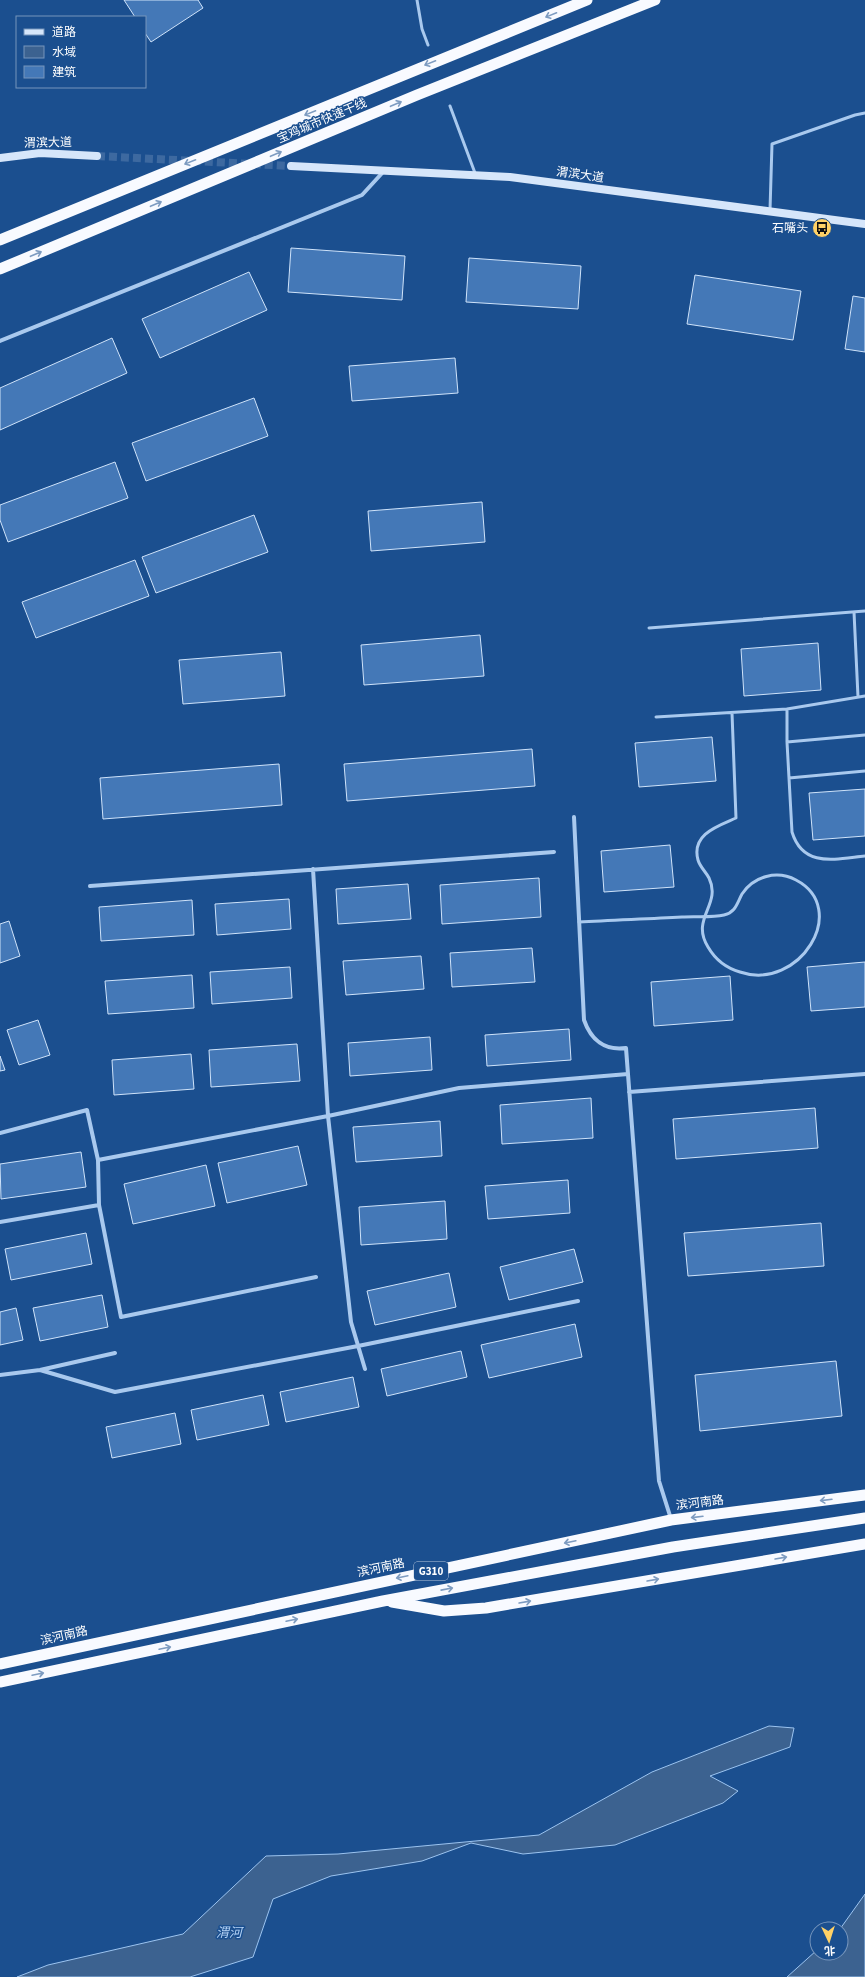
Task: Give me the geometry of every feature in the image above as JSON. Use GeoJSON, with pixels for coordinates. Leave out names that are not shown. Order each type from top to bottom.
{"type":"FeatureCollection","features":[{"type":"Feature","properties":{"kind":"highway","name":"宝鸡城市快速干线"},"geometry":{"type":"LineString","coordinates":[[0,240],[587,0]]}},
{"type":"Feature","properties":{"kind":"highway","name":"宝鸡城市快速干线"},"geometry":{"type":"LineString","coordinates":[[0,269],[417,95],[655,0]]}},
{"type":"Feature","properties":{"kind":"highway","name":"滨河南路"},"geometry":{"type":"LineString","coordinates":[[0,1664],[671,1520],[865,1495]]}},
{"type":"Feature","properties":{"kind":"highway","name":"G310"},"geometry":{"type":"LineString","coordinates":[[0,1682],[383,1601],[673,1547],[865,1518]]}},
{"type":"Feature","properties":{"kind":"highway"},"geometry":{"type":"LineString","coordinates":[[383,1601],[444,1610],[486,1608],[865,1544]]}},
{"type":"Feature","properties":{"kind":"main road","name":"渭滨大道"},"geometry":{"type":"LineString","coordinates":[[0,158],[40,153],[97,156]]}},
{"type":"Feature","properties":{"kind":"main road","name":"渭滨大道"},"geometry":{"type":"LineString","coordinates":[[291,166],[510,177],[865,224]]}},
{"type":"Feature","properties":{"kind":"street"},"geometry":{"type":"LineString","coordinates":[[0,341],[362,195],[384,170]]}},
{"type":"Feature","properties":{"kind":"street"},"geometry":{"type":"LineString","coordinates":[[574,817],[584,1020],[592,1036],[599,1042],[612,1048],[626,1048],[659,1481],[671,1520]]}},
{"type":"Feature","properties":{"kind":"street"},"geometry":{"type":"LineString","coordinates":[[90,886],[554,852]]}},
{"type":"Feature","properties":{"kind":"street"},"geometry":{"type":"LineString","coordinates":[[313,869],[328,1116],[351,1322],[365,1368]]}},
{"type":"Feature","properties":{"kind":"street"},"geometry":{"type":"LineString","coordinates":[[98,1160],[328,1116],[459,1088],[628,1074]]}},
{"type":"Feature","properties":{"kind":"street"},"geometry":{"type":"LineString","coordinates":[[629,1092],[865,1074]]}},
{"type":"Feature","properties":{"kind":"street"},"geometry":{"type":"LineString","coordinates":[[0,1133],[87,1110],[98,1160],[98,1205],[122,1317],[316,1277]]}},
{"type":"Feature","properties":{"kind":"street"},"geometry":{"type":"LineString","coordinates":[[0,1222],[98,1205]]}},
{"type":"Feature","properties":{"kind":"street"},"geometry":{"type":"LineString","coordinates":[[40,1370],[115,1392],[358,1346],[578,1301]]}},
{"type":"Feature","properties":{"kind":"street"},"geometry":{"type":"LineString","coordinates":[[0,1375],[40,1370],[115,1353]]}},
{"type":"Feature","properties":{"kind":"lane"},"geometry":{"type":"LineString","coordinates":[[416,0],[422,29],[428,45]]}},
{"type":"Feature","properties":{"kind":"lane"},"geometry":{"type":"LineString","coordinates":[[450,106],[476,176]]}},
{"type":"Feature","properties":{"kind":"lane"},"geometry":{"type":"LineString","coordinates":[[770,212],[772,144],[855,115],[865,113]]}},
{"type":"Feature","properties":{"kind":"lane"},"geometry":{"type":"LineString","coordinates":[[854,612],[858,697]]}},
{"type":"Feature","properties":{"kind":"lane"},"geometry":{"type":"LineString","coordinates":[[649,628],[865,612]]}},
{"type":"Feature","properties":{"kind":"lane"},"geometry":{"type":"LineString","coordinates":[[656,717],[787,709],[865,696]]}},
{"type":"Feature","properties":{"kind":"lane"},"geometry":{"type":"LineString","coordinates":[[787,709],[787,742],[792,832],[794,838],[803,851],[816,858],[824,860],[865,856]]}},
{"type":"Feature","properties":{"kind":"lane"},"geometry":{"type":"LineString","coordinates":[[579,922],[703,916],[724,915],[735,909],[747,887],[762,878],[777,875],[792,878],[806,888],[816,903],[818,921],[812,943],[798,961],[777,972],[755,975],[734,970],[716,958],[706,945],[703,916],[708,909],[712,894],[708,878],[698,860],[698,848],[704,834],[710,829],[736,818],[732,713]]}},
{"type":"Feature","properties":{"kind":"lane"},"geometry":{"type":"LineString","coordinates":[[787,742],[865,735]]}},
{"type":"Feature","properties":{"kind":"lane"},"geometry":{"type":"LineString","coordinates":[[789,778],[865,771]]}},
{"type":"Feature","properties":{"kind":"water","name":"渭河"},"geometry":{"type":"Polygon","coordinates":[[[769,1726],[794,1728],[790,1747],[710,1776],[738,1791],[723,1803],[615,1845],[523,1854],[471,1843],[422,1861],[331,1876],[273,1899],[253,1957],[190,1977],[17,1977],[48,1965],[183,1934],[266,1856],[338,1854],[539,1835],[652,1772],[769,1726]]]}},
{"type":"Feature","properties":{"kind":"water"},"geometry":{"type":"Polygon","coordinates":[[[865,1894],[865,1977],[787,1977],[809,1957],[809,1961],[849,1961],[849,1921],[846,1921],[865,1894]]]}},
{"type":"Feature","properties":{"kind":"building"},"geometry":{"type":"Polygon","coordinates":[[[124,0],[198,0],[203,8],[151,42],[146,34],[146,16],[134,16],[124,0]]]}},
{"type":"Feature","properties":{"kind":"building"},"geometry":{"type":"Polygon","coordinates":[[[291,248],[405,256],[402,300],[288,292],[291,248]]]}},
{"type":"Feature","properties":{"kind":"building"},"geometry":{"type":"Polygon","coordinates":[[[469,258],[581,266],[578,309],[466,302],[469,258]]]}},
{"type":"Feature","properties":{"kind":"building"},"geometry":{"type":"Polygon","coordinates":[[[249,272],[267,310],[160,358],[142,319],[249,272]]]}},
{"type":"Feature","properties":{"kind":"building"},"geometry":{"type":"Polygon","coordinates":[[[695,275],[801,291],[793,340],[687,324],[695,275]]]}},
{"type":"Feature","properties":{"kind":"building"},"geometry":{"type":"Polygon","coordinates":[[[853,296],[865,298],[865,352],[845,349],[853,296]]]}},
{"type":"Feature","properties":{"kind":"building"},"geometry":{"type":"Polygon","coordinates":[[[112,338],[127,373],[0,430],[0,388],[112,338]]]}},
{"type":"Feature","properties":{"kind":"building"},"geometry":{"type":"Polygon","coordinates":[[[455,358],[458,393],[352,401],[349,366],[455,358]]]}},
{"type":"Feature","properties":{"kind":"building"},"geometry":{"type":"Polygon","coordinates":[[[254,398],[268,436],[146,481],[132,443],[254,398]]]}},
{"type":"Feature","properties":{"kind":"building"},"geometry":{"type":"Polygon","coordinates":[[[115,462],[128,498],[8,542],[0,520],[0,505],[115,462]]]}},
{"type":"Feature","properties":{"kind":"building"},"geometry":{"type":"Polygon","coordinates":[[[482,502],[485,542],[371,551],[368,511],[482,502]]]}},
{"type":"Feature","properties":{"kind":"building"},"geometry":{"type":"Polygon","coordinates":[[[254,515],[268,552],[156,593],[142,557],[254,515]]]}},
{"type":"Feature","properties":{"kind":"building"},"geometry":{"type":"Polygon","coordinates":[[[135,560],[149,596],[36,638],[22,602],[135,560]]]}},
{"type":"Feature","properties":{"kind":"building"},"geometry":{"type":"Polygon","coordinates":[[[480,635],[484,676],[364,685],[361,645],[480,635]]]}},
{"type":"Feature","properties":{"kind":"building"},"geometry":{"type":"Polygon","coordinates":[[[818,643],[821,690],[744,696],[741,649],[818,643]]]}},
{"type":"Feature","properties":{"kind":"building"},"geometry":{"type":"Polygon","coordinates":[[[281,652],[285,696],[183,704],[179,660],[281,652]]]}},
{"type":"Feature","properties":{"kind":"building"},"geometry":{"type":"Polygon","coordinates":[[[712,737],[716,781],[639,787],[635,743],[712,737]]]}},
{"type":"Feature","properties":{"kind":"building"},"geometry":{"type":"Polygon","coordinates":[[[532,749],[535,786],[347,801],[344,764],[532,749]]]}},
{"type":"Feature","properties":{"kind":"building"},"geometry":{"type":"Polygon","coordinates":[[[279,764],[282,805],[103,819],[100,778],[279,764]]]}},
{"type":"Feature","properties":{"kind":"building"},"geometry":{"type":"Polygon","coordinates":[[[865,789],[865,836],[813,840],[809,793],[865,789]]]}},
{"type":"Feature","properties":{"kind":"building"},"geometry":{"type":"Polygon","coordinates":[[[670,845],[674,887],[604,892],[601,851],[670,845]]]}},
{"type":"Feature","properties":{"kind":"building"},"geometry":{"type":"Polygon","coordinates":[[[539,878],[541,917],[442,924],[440,885],[539,878]]]}},
{"type":"Feature","properties":{"kind":"building"},"geometry":{"type":"Polygon","coordinates":[[[408,884],[411,919],[338,924],[336,889],[408,884]]]}},
{"type":"Feature","properties":{"kind":"building"},"geometry":{"type":"Polygon","coordinates":[[[289,899],[291,929],[217,935],[215,904],[289,899]]]}},
{"type":"Feature","properties":{"kind":"building"},"geometry":{"type":"Polygon","coordinates":[[[192,900],[194,935],[101,941],[99,907],[192,900]]]}},
{"type":"Feature","properties":{"kind":"building"},"geometry":{"type":"Polygon","coordinates":[[[9,921],[20,956],[0,963],[0,924],[9,921]]]}},
{"type":"Feature","properties":{"kind":"building"},"geometry":{"type":"Polygon","coordinates":[[[532,948],[535,982],[452,987],[450,953],[532,948]]]}},
{"type":"Feature","properties":{"kind":"building"},"geometry":{"type":"Polygon","coordinates":[[[421,956],[424,989],[346,995],[343,961],[421,956]]]}},
{"type":"Feature","properties":{"kind":"building"},"geometry":{"type":"Polygon","coordinates":[[[865,962],[865,1007],[811,1011],[807,967],[865,962]]]}},
{"type":"Feature","properties":{"kind":"building"},"geometry":{"type":"Polygon","coordinates":[[[290,967],[292,998],[212,1004],[210,972],[290,967]]]}},
{"type":"Feature","properties":{"kind":"building"},"geometry":{"type":"Polygon","coordinates":[[[192,975],[194,1008],[108,1014],[105,981],[192,975]]]}},
{"type":"Feature","properties":{"kind":"building"},"geometry":{"type":"Polygon","coordinates":[[[730,976],[733,1020],[654,1026],[651,982],[730,976]]]}},
{"type":"Feature","properties":{"kind":"building"},"geometry":{"type":"Polygon","coordinates":[[[38,1020],[50,1055],[19,1065],[7,1030],[38,1020]]]}},
{"type":"Feature","properties":{"kind":"building"},"geometry":{"type":"Polygon","coordinates":[[[569,1029],[571,1060],[487,1066],[485,1035],[569,1029]]]}},
{"type":"Feature","properties":{"kind":"building"},"geometry":{"type":"Polygon","coordinates":[[[430,1037],[432,1070],[350,1076],[348,1043],[430,1037]]]}},
{"type":"Feature","properties":{"kind":"building"},"geometry":{"type":"Polygon","coordinates":[[[297,1044],[300,1081],[211,1087],[209,1050],[297,1044]]]}},
{"type":"Feature","properties":{"kind":"building"},"geometry":{"type":"Polygon","coordinates":[[[191,1054],[194,1089],[114,1095],[112,1060],[191,1054]]]}},
{"type":"Feature","properties":{"kind":"building"},"geometry":{"type":"Polygon","coordinates":[[[0,1056],[5,1070],[0,1071],[0,1056]]]}},
{"type":"Feature","properties":{"kind":"building"},"geometry":{"type":"Polygon","coordinates":[[[591,1098],[593,1138],[502,1144],[500,1105],[591,1098]]]}},
{"type":"Feature","properties":{"kind":"building"},"geometry":{"type":"Polygon","coordinates":[[[815,1108],[818,1148],[676,1159],[673,1119],[815,1108]]]}},
{"type":"Feature","properties":{"kind":"building"},"geometry":{"type":"Polygon","coordinates":[[[440,1121],[442,1156],[356,1162],[353,1127],[440,1121]]]}},
{"type":"Feature","properties":{"kind":"building"},"geometry":{"type":"Polygon","coordinates":[[[298,1146],[307,1185],[227,1203],[218,1163],[298,1146]]]}},
{"type":"Feature","properties":{"kind":"building"},"geometry":{"type":"Polygon","coordinates":[[[81,1152],[86,1187],[1,1199],[0,1164],[81,1152]]]}},
{"type":"Feature","properties":{"kind":"building"},"geometry":{"type":"Polygon","coordinates":[[[206,1165],[215,1206],[133,1224],[124,1184],[206,1165]]]}},
{"type":"Feature","properties":{"kind":"building"},"geometry":{"type":"Polygon","coordinates":[[[568,1180],[570,1213],[488,1219],[485,1186],[568,1180]]]}},
{"type":"Feature","properties":{"kind":"building"},"geometry":{"type":"Polygon","coordinates":[[[445,1201],[447,1239],[361,1245],[359,1207],[445,1201]]]}},
{"type":"Feature","properties":{"kind":"building"},"geometry":{"type":"Polygon","coordinates":[[[821,1223],[824,1266],[688,1276],[684,1233],[821,1223]]]}},
{"type":"Feature","properties":{"kind":"building"},"geometry":{"type":"Polygon","coordinates":[[[86,1233],[92,1264],[11,1280],[5,1249],[86,1233]]]}},
{"type":"Feature","properties":{"kind":"building"},"geometry":{"type":"Polygon","coordinates":[[[574,1249],[583,1282],[509,1300],[500,1267],[574,1249]]]}},
{"type":"Feature","properties":{"kind":"building"},"geometry":{"type":"Polygon","coordinates":[[[449,1273],[456,1307],[375,1325],[367,1291],[449,1273]]]}},
{"type":"Feature","properties":{"kind":"building"},"geometry":{"type":"Polygon","coordinates":[[[102,1295],[108,1327],[40,1341],[33,1308],[102,1295]]]}},
{"type":"Feature","properties":{"kind":"building"},"geometry":{"type":"Polygon","coordinates":[[[16,1308],[23,1340],[0,1345],[0,1312],[16,1308]]]}},
{"type":"Feature","properties":{"kind":"building"},"geometry":{"type":"Polygon","coordinates":[[[575,1324],[582,1357],[489,1378],[481,1345],[575,1324]]]}},
{"type":"Feature","properties":{"kind":"building"},"geometry":{"type":"Polygon","coordinates":[[[461,1351],[467,1377],[387,1396],[381,1369],[461,1351]]]}},
{"type":"Feature","properties":{"kind":"building"},"geometry":{"type":"Polygon","coordinates":[[[836,1361],[842,1416],[700,1431],[695,1375],[836,1361]]]}},
{"type":"Feature","properties":{"kind":"building"},"geometry":{"type":"Polygon","coordinates":[[[353,1377],[359,1407],[286,1422],[280,1392],[353,1377]]]}},
{"type":"Feature","properties":{"kind":"building"},"geometry":{"type":"Polygon","coordinates":[[[263,1395],[269,1425],[197,1440],[191,1410],[263,1395]]]}},
{"type":"Feature","properties":{"kind":"building"},"geometry":{"type":"Polygon","coordinates":[[[175,1413],[181,1444],[112,1458],[106,1427],[175,1413]]]}},
{"type":"Feature","properties":{"kind":"tunnel"},"geometry":{"type":"LineString","coordinates":[[97,156],[291,166]]}},
{"type":"Feature","properties":{"kind":"place","name":"石嘴头"},"geometry":{"type":"Point","coordinates":[822,228]}}]}
